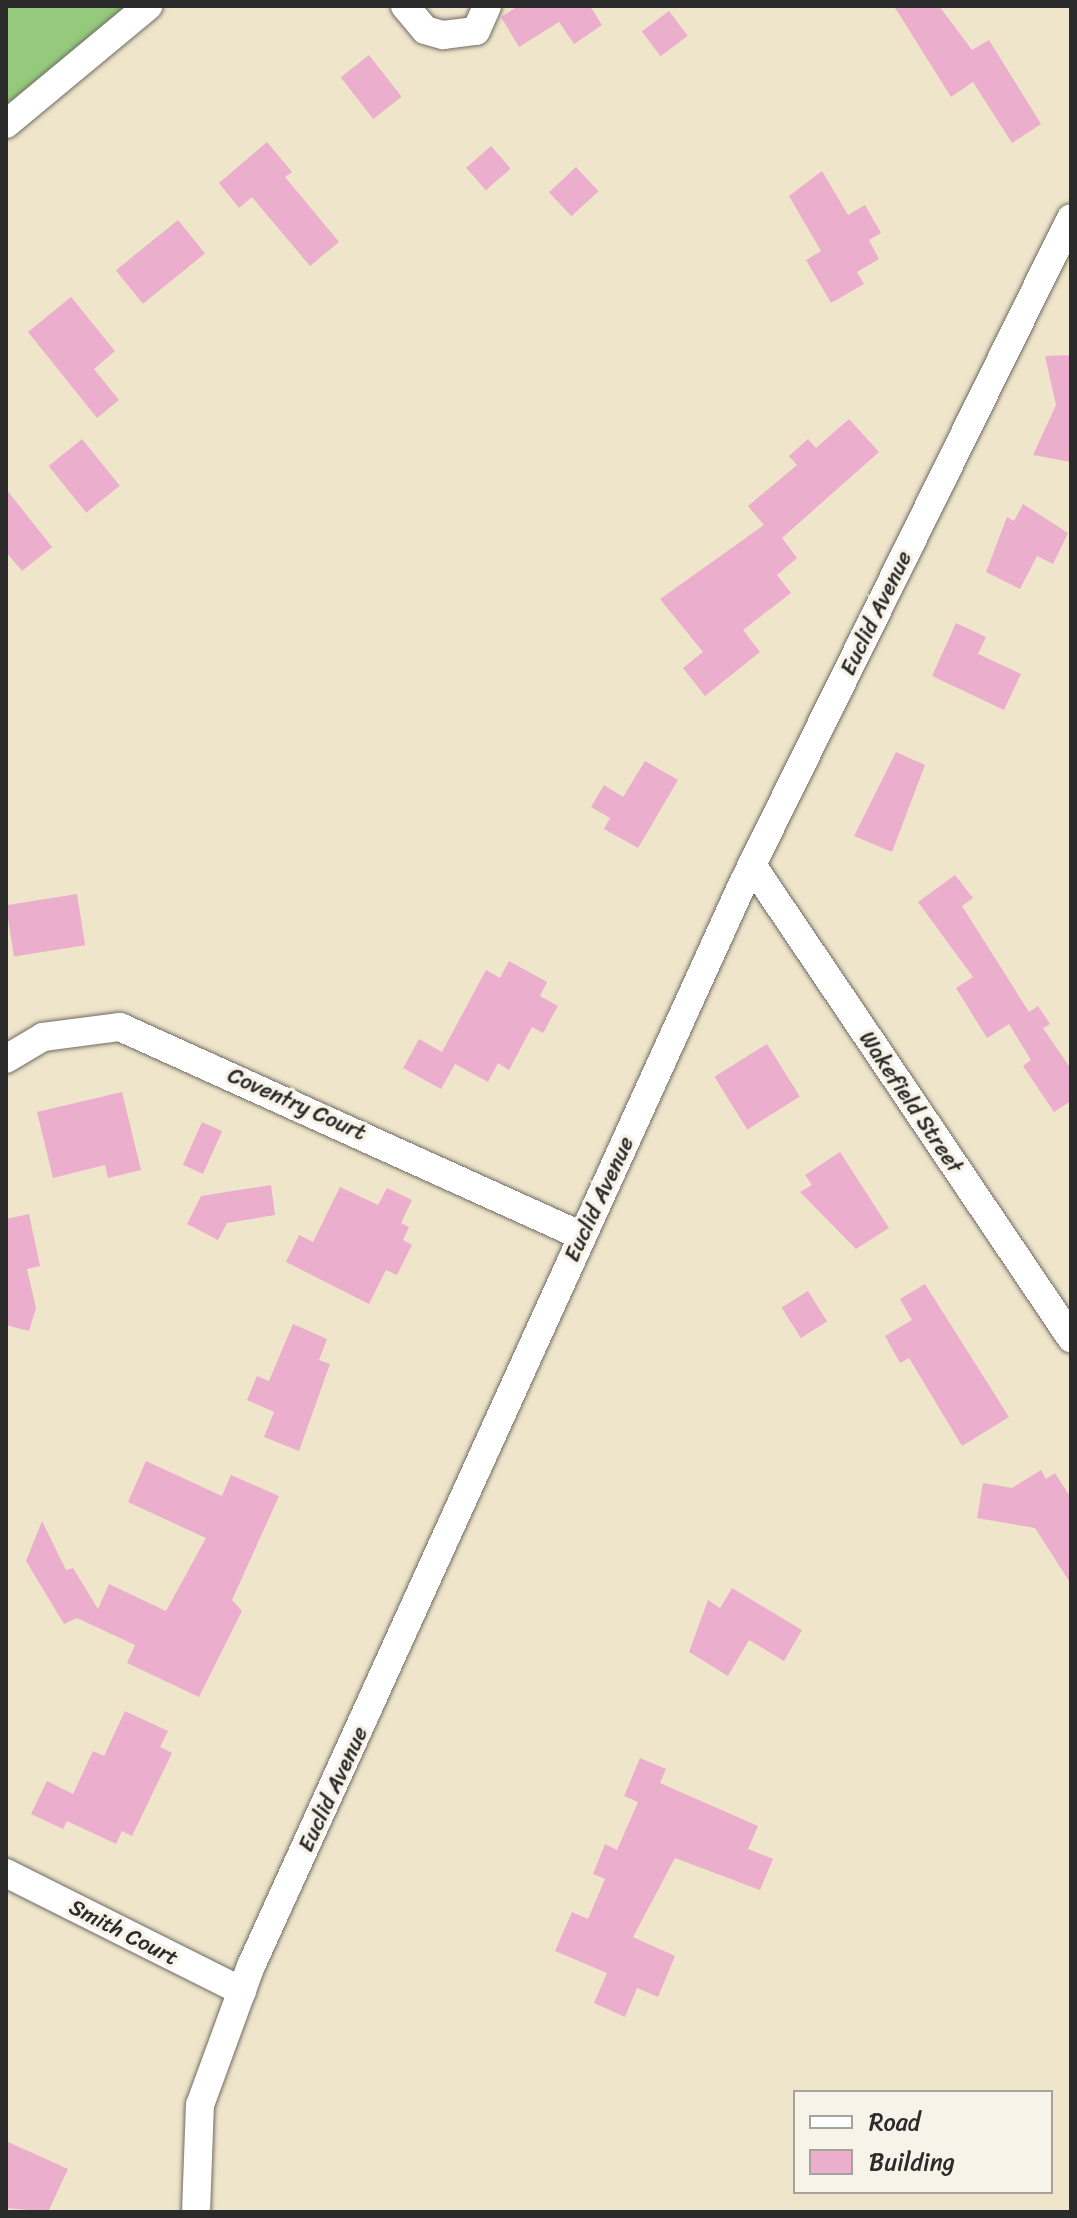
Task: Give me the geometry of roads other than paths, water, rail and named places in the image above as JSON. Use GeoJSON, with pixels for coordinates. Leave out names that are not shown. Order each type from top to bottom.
{"type":"FeatureCollection","features":[{"type":"Feature","properties":{"kind":"street"},"geometry":{"type":"LineString","coordinates":[[6,124],[148,6]]}},
{"type":"Feature","properties":{"kind":"street"},"geometry":{"type":"LineString","coordinates":[[405,6],[425,30],[443,35],[476,31],[487,6]]}},
{"type":"Feature","properties":{"kind":"street","name":"Euclid Avenue"},"geometry":{"type":"LineString","coordinates":[[195,2207],[200,2105],[242,1991],[752,865],[1071,218]]}},
{"type":"Feature","properties":{"kind":"street","name":"Wakefield Street"},"geometry":{"type":"LineString","coordinates":[[752,865],[1071,1338]]}},
{"type":"Feature","properties":{"kind":"street","name":"Coventry Court"},"geometry":{"type":"LineString","coordinates":[[6,1059],[43,1037],[120,1027],[582,1236]]}},
{"type":"Feature","properties":{"kind":"street","name":"Smith Court"},"geometry":{"type":"LineString","coordinates":[[6,1873],[242,1991]]}}]}
